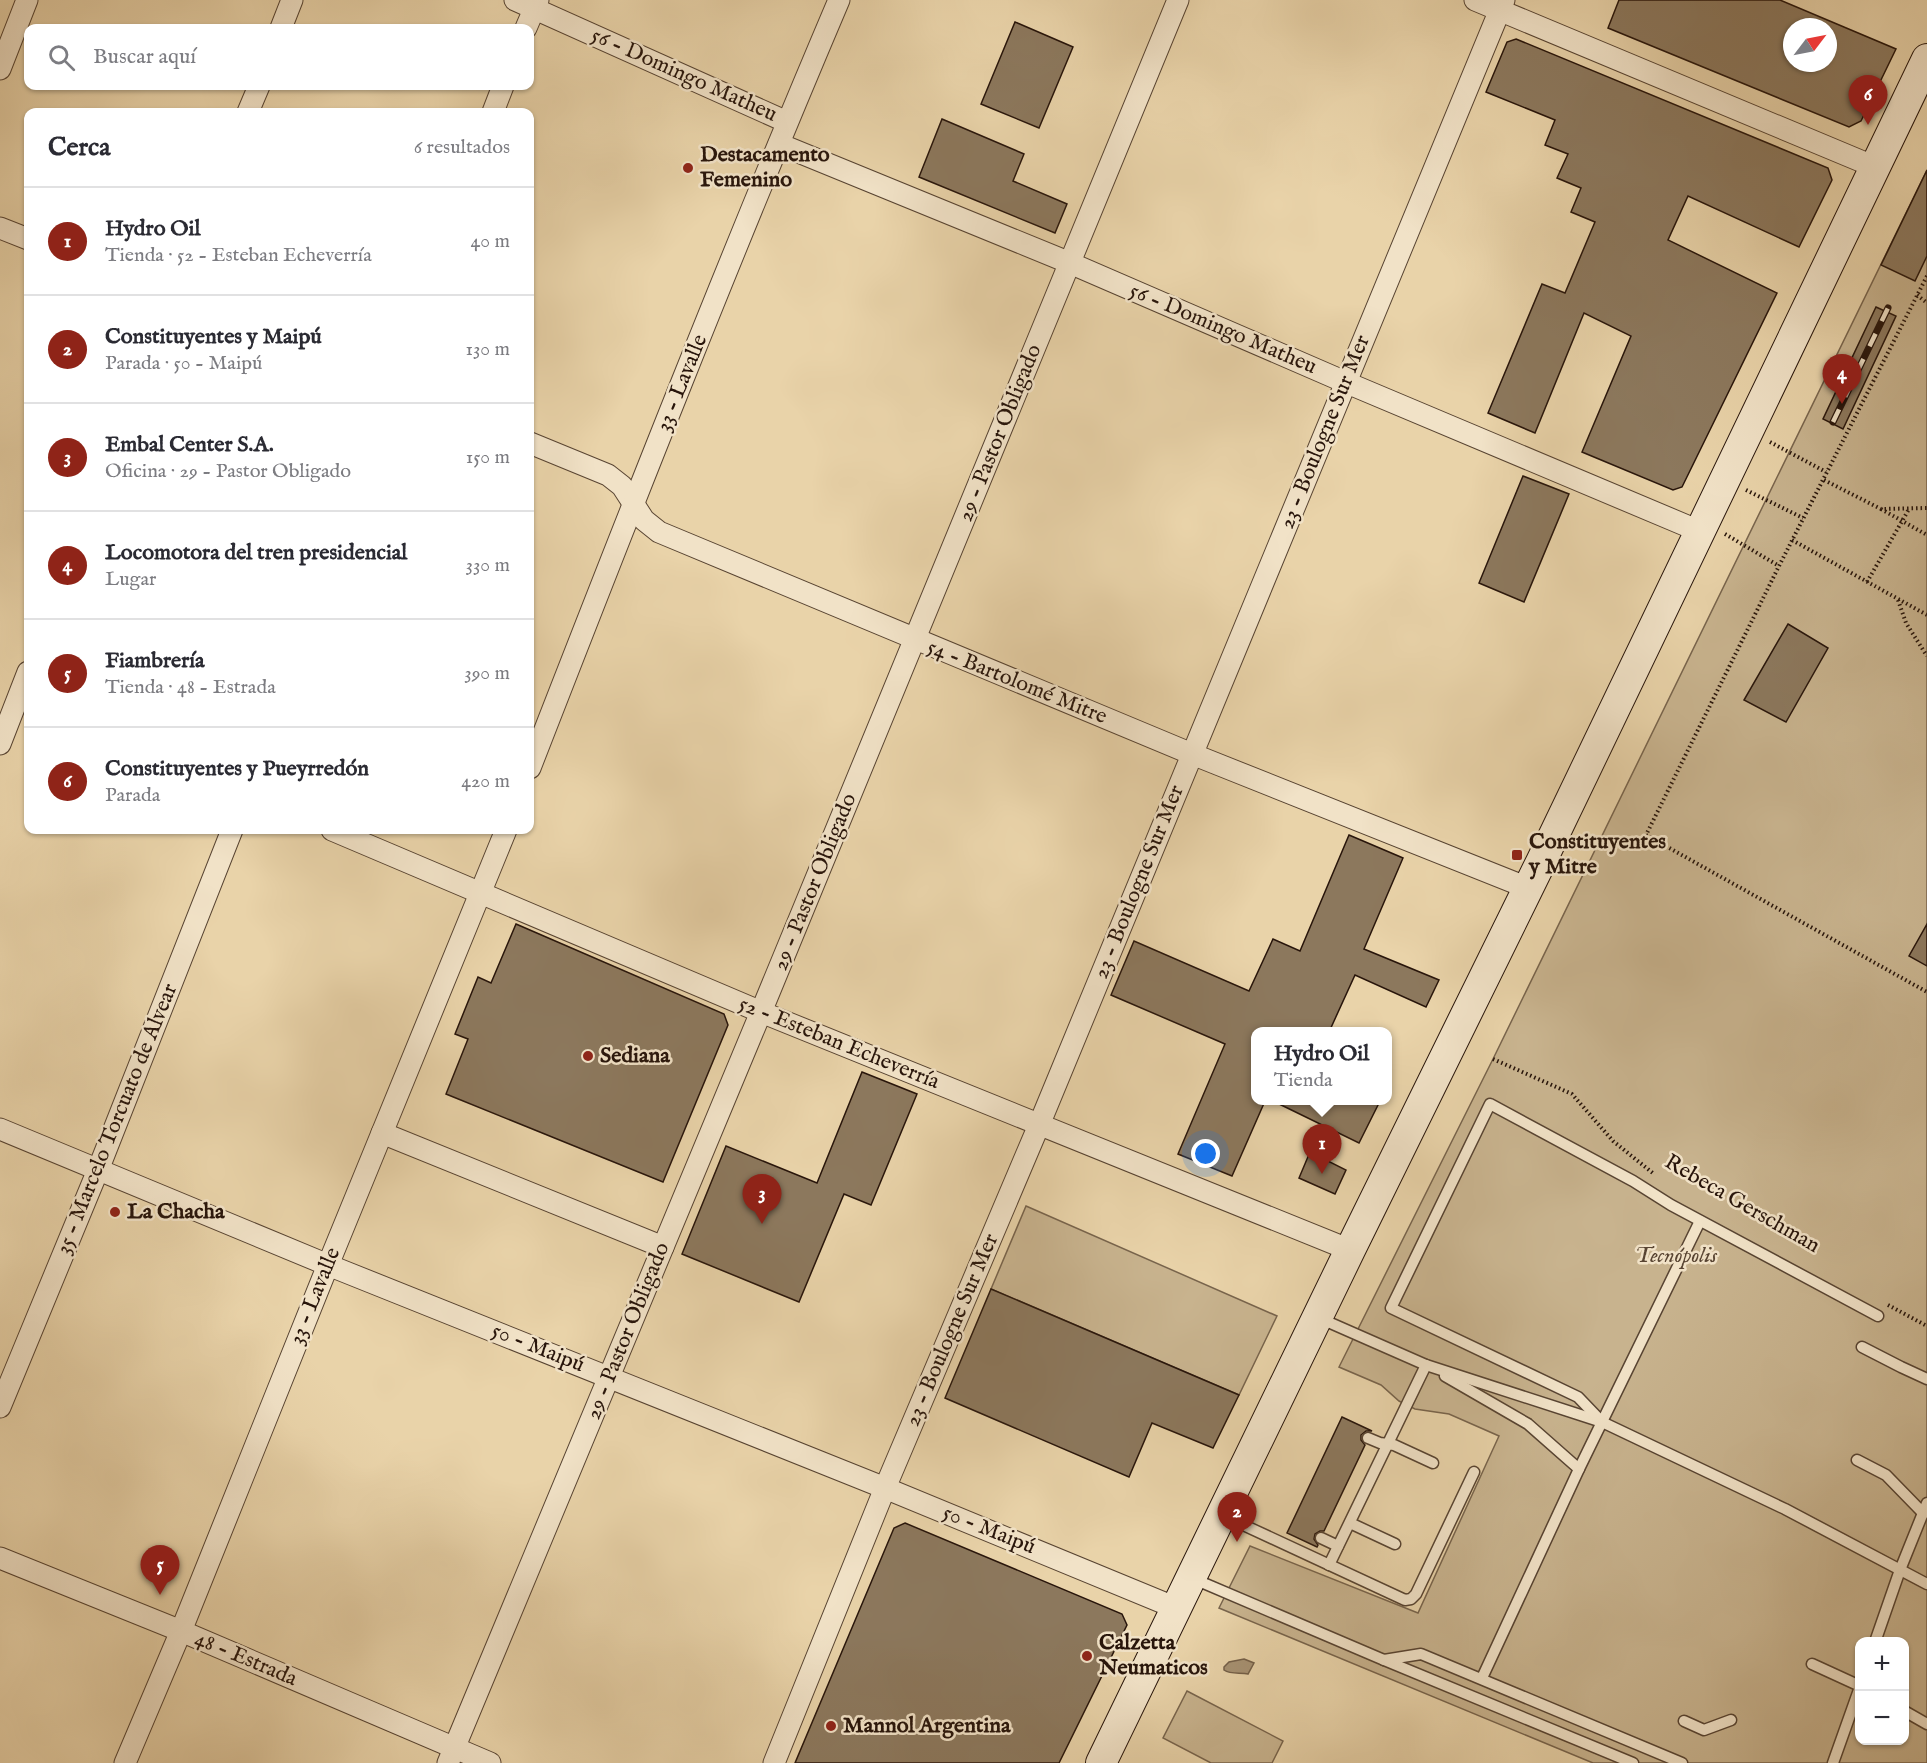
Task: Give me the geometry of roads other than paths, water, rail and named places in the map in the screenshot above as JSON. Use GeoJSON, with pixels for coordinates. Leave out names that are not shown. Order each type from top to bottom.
{"type":"FeatureCollection","features":[{"type":"Feature","properties":{"kind":"main road"},"geometry":{"type":"LineString","coordinates":[[1101,1763],[1528,888],[1927,59]]}},
{"type":"Feature","properties":{"kind":"street"},"geometry":{"type":"LineString","coordinates":[[0,69],[27,0]]}},
{"type":"Feature","properties":{"kind":"street"},"geometry":{"type":"LineString","coordinates":[[283,24],[292,0]]}},
{"type":"Feature","properties":{"kind":"street","name":"33 - Lavalle"},"geometry":{"type":"LineString","coordinates":[[534,758],[633,503],[787,122],[839,0]]}},
{"type":"Feature","properties":{"kind":"street","name":"29 - Pastor Obligado"},"geometry":{"type":"LineString","coordinates":[[452,1755],[1178,0]]}},
{"type":"Feature","properties":{"kind":"street"},"geometry":{"type":"LineString","coordinates":[[1475,0],[1502,5],[1875,167]]}},
{"type":"Feature","properties":{"kind":"street"},"geometry":{"type":"LineString","coordinates":[[526,24],[529,3]]}},
{"type":"Feature","properties":{"kind":"street","name":"56 - Domingo Matheu"},"geometry":{"type":"LineString","coordinates":[[529,3],[787,122]]}},
{"type":"Feature","properties":{"kind":"street","name":"23 - Boulogne Sur Mer"},"geometry":{"type":"LineString","coordinates":[[774,1763],[885,1488],[1039,1125],[1502,5]]}},
{"type":"Feature","properties":{"kind":"street"},"geometry":{"type":"LineString","coordinates":[[250,108],[257,90]]}},
{"type":"Feature","properties":{"kind":"street"},"geometry":{"type":"LineString","coordinates":[[495,108],[501,90]]}},
{"type":"Feature","properties":{"kind":"street","name":"56 - Domingo Matheu"},"geometry":{"type":"LineString","coordinates":[[779,144],[1070,263],[1345,382],[1701,526]]}},
{"type":"Feature","properties":{"kind":"street"},"geometry":{"type":"LineString","coordinates":[[0,228],[24,237]]}},
{"type":"Feature","properties":{"kind":"street","name":"54 - Bartolomé Mitre"},"geometry":{"type":"LineString","coordinates":[[534,445],[608,475],[622,486],[644,520],[659,532],[1192,754],[1528,888]]}},
{"type":"Feature","properties":{"kind":"street"},"geometry":{"type":"LineString","coordinates":[[0,744],[15,699],[24,680]]}},
{"type":"Feature","properties":{"kind":"street","name":"35 - Marcelo Torcuato de Alvear"},"geometry":{"type":"LineString","coordinates":[[0,1407],[98,1170],[230,834]]}},
{"type":"Feature","properties":{"kind":"street","name":"52 - Esteban Echeverría"},"geometry":{"type":"LineString","coordinates":[[342,834],[761,1012],[1350,1250]]}},
{"type":"Feature","properties":{"kind":"street","name":"33 - Lavalle"},"geometry":{"type":"LineString","coordinates":[[125,1763],[181,1631],[504,834]]}},
{"type":"Feature","properties":{"kind":"street","name":"50 - Maipú"},"geometry":{"type":"LineString","coordinates":[[0,1129],[1176,1608]]}},
{"type":"Feature","properties":{"kind":"street"},"geometry":{"type":"LineString","coordinates":[[382,1133],[663,1247]]}},
{"type":"Feature","properties":{"kind":"street","name":"48 - Estrada"},"geometry":{"type":"LineString","coordinates":[[0,1558],[181,1631],[452,1755],[490,1763]]}},
{"type":"Feature","properties":{"kind":"lane"},"geometry":{"type":"LineString","coordinates":[[1602,1422],[1578,1397],[1392,1308],[1490,1104],[1633,1181],[1700,1221],[1878,1316]]}},
{"type":"Feature","properties":{"kind":"lane"},"geometry":{"type":"LineString","coordinates":[[1482,1678],[1579,1470],[1700,1221]]}},
{"type":"Feature","properties":{"kind":"lane"},"geometry":{"type":"LineString","coordinates":[[1317,1317],[1426,1365],[1602,1422],[1767,1500],[1927,1584]]}},
{"type":"Feature","properties":{"kind":"lane"},"geometry":{"type":"LineString","coordinates":[[1862,1347],[1927,1378]]}},
{"type":"Feature","properties":{"kind":"lane"},"geometry":{"type":"LineString","coordinates":[[1329,1565],[1426,1365]]}},
{"type":"Feature","properties":{"kind":"lane"},"geometry":{"type":"LineString","coordinates":[[1426,1365],[1528,1424],[1579,1470]]}},
{"type":"Feature","properties":{"kind":"lane"},"geometry":{"type":"LineString","coordinates":[[1368,1438],[1433,1463]]}},
{"type":"Feature","properties":{"kind":"lane"},"geometry":{"type":"LineString","coordinates":[[1857,1460],[1886,1475],[1926,1509],[1900,1570],[1876,1637]]}},
{"type":"Feature","properties":{"kind":"lane"},"geometry":{"type":"LineString","coordinates":[[1221,1515],[1405,1600],[1411,1599],[1416,1594],[1474,1472]]}},
{"type":"Feature","properties":{"kind":"lane"},"geometry":{"type":"LineString","coordinates":[[1350,1523],[1395,1544]]}},
{"type":"Feature","properties":{"kind":"lane"},"geometry":{"type":"LineString","coordinates":[[1321,1538],[1338,1546]]}},
{"type":"Feature","properties":{"kind":"lane"},"geometry":{"type":"LineString","coordinates":[[1191,1578],[1633,1763]]}},
{"type":"Feature","properties":{"kind":"lane"},"geometry":{"type":"LineString","coordinates":[[1384,1660],[1421,1654],[1682,1763]]}},
{"type":"Feature","properties":{"kind":"lane"},"geometry":{"type":"LineString","coordinates":[[1812,1664],[1855,1685]]}},
{"type":"Feature","properties":{"kind":"lane"},"geometry":{"type":"LineString","coordinates":[[1833,1763],[1859,1691]]}},
{"type":"Feature","properties":{"kind":"lane"},"geometry":{"type":"LineString","coordinates":[[1909,1714],[1927,1724]]}},
{"type":"Feature","properties":{"kind":"lane"},"geometry":{"type":"LineString","coordinates":[[1684,1721],[1704,1730],[1731,1720]]}},
{"type":"Feature","properties":{"kind":"railway"},"geometry":{"type":"LineString","coordinates":[[1833,422],[1888,308]]}},
{"type":"Feature","properties":{"kind":"place","name":"Constituyentes y Pueyrredón"},"geometry":{"type":"Point","coordinates":[1868,125]}},
{"type":"Feature","properties":{"kind":"place","name":"Destacamento Femenino"},"geometry":{"type":"Point","coordinates":[688,168]}},
{"type":"Feature","properties":{"kind":"place","name":"Locomotora del tren presidencial"},"geometry":{"type":"Point","coordinates":[1842,404]}},
{"type":"Feature","properties":{"kind":"place","name":"Constituyentes y Mitre"},"geometry":{"type":"Point","coordinates":[1517,855]}},
{"type":"Feature","properties":{"kind":"place","name":"Sediana"},"geometry":{"type":"Point","coordinates":[588,1056]}},
{"type":"Feature","properties":{"kind":"place","name":"Hydro Oil"},"geometry":{"type":"Point","coordinates":[1322,1174]}},
{"type":"Feature","properties":{"kind":"place","name":"La Chacha"},"geometry":{"type":"Point","coordinates":[115,1212]}},
{"type":"Feature","properties":{"kind":"place","name":"Embal Center S.A."},"geometry":{"type":"Point","coordinates":[762,1224]}},
{"type":"Feature","properties":{"kind":"place","name":"Constituyentes y Maipú"},"geometry":{"type":"Point","coordinates":[1237,1542]}},
{"type":"Feature","properties":{"kind":"place","name":"Fiambrería"},"geometry":{"type":"Point","coordinates":[160,1595]}},
{"type":"Feature","properties":{"kind":"place","name":"Calzetta Neumaticos"},"geometry":{"type":"Point","coordinates":[1087,1656]}},
{"type":"Feature","properties":{"kind":"place","name":"Mannol Argentina"},"geometry":{"type":"Point","coordinates":[831,1726]}},
{"type":"Feature","properties":{"kind":"park label","name":"Tecnópolis"},"geometry":{"type":"Point","coordinates":[1676,1256]}}]}
